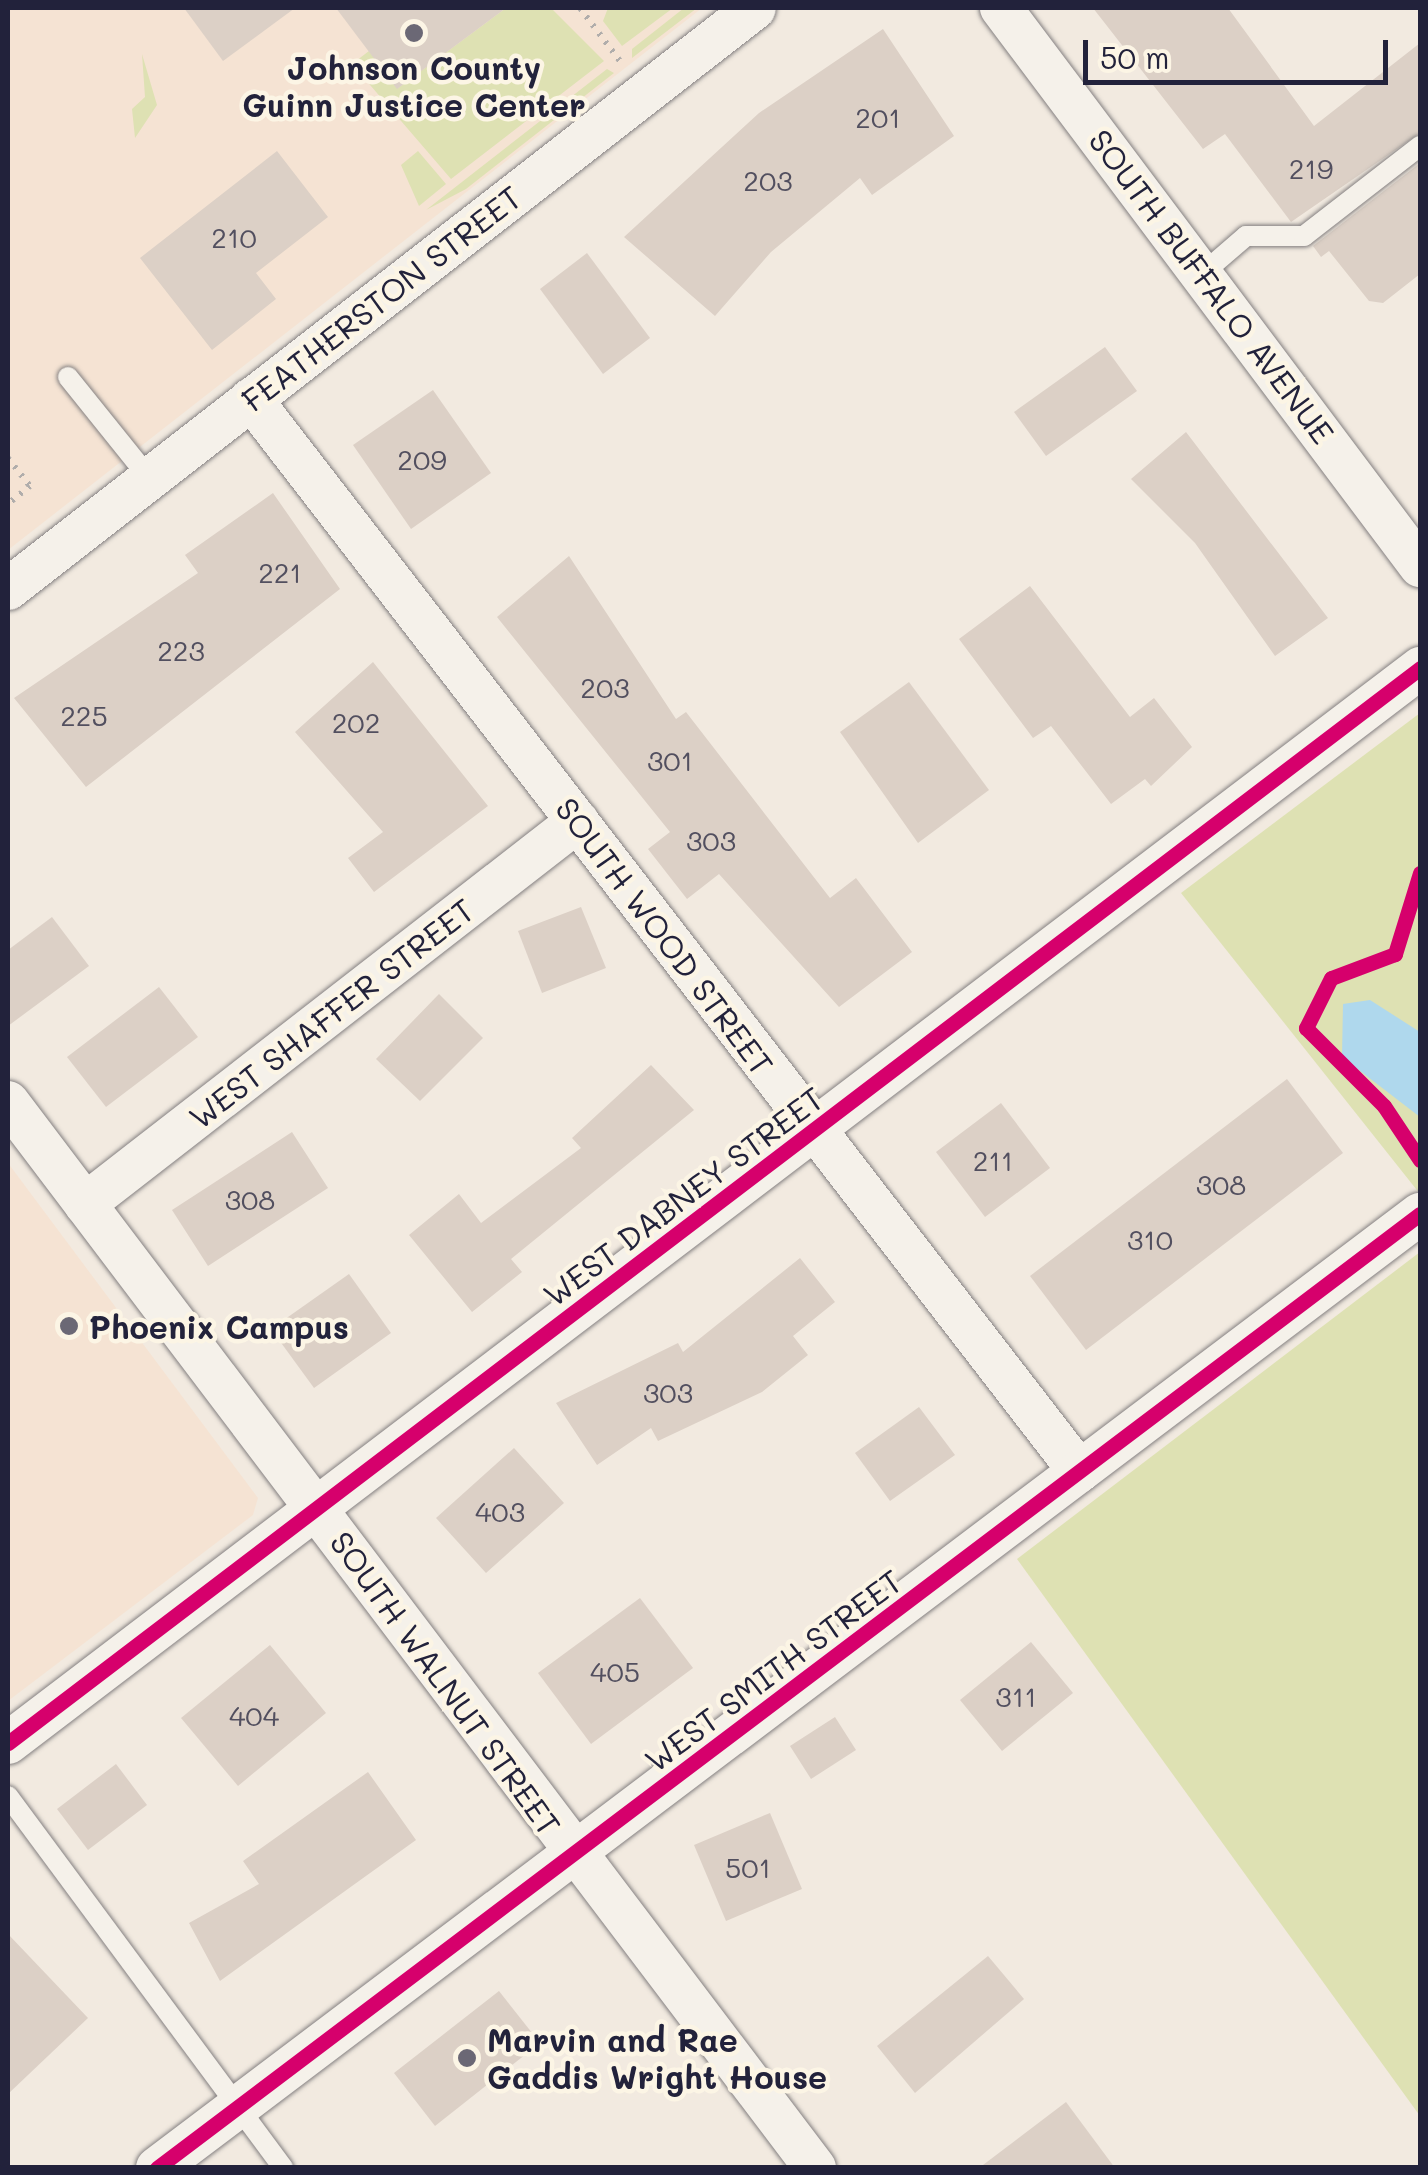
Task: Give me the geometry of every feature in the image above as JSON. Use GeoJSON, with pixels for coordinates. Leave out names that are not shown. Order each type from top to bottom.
{"type":"FeatureCollection","features":[{"type":"Feature","properties":{"kind":"street","name":"FEATHERSTON STREET"},"geometry":{"type":"LineString","coordinates":[[8,589],[755,8]]}},
{"type":"Feature","properties":{"kind":"street","name":"SOUTH BUFFALO AVENUE"},"geometry":{"type":"LineString","coordinates":[[1001,8],[1420,566]]}},
{"type":"Feature","properties":{"kind":"street","name":"SOUTH WOOD STREET"},"geometry":{"type":"LineString","coordinates":[[251,400],[1080,1471]]}},
{"type":"Feature","properties":{"kind":"street","name":"WEST DABNEY STREET"},"geometry":{"type":"LineString","coordinates":[[8,1743],[1407,681]]}},
{"type":"Feature","properties":{"kind":"street","name":"WEST SHAFFER STREET"},"geometry":{"type":"LineString","coordinates":[[84,1204],[578,821]]}},
{"type":"Feature","properties":{"kind":"street","name":"SOUTH WALNUT STREET"},"geometry":{"type":"LineString","coordinates":[[8,1102],[318,1508],[573,1857],[815,2168]]}},
{"type":"Feature","properties":{"kind":"street","name":"WEST SMITH STREET"},"geometry":{"type":"LineString","coordinates":[[157,2168],[1420,1214]]}},
{"type":"Feature","properties":{"kind":"lane"},"geometry":{"type":"LineString","coordinates":[[1202,274],[1246,236],[1304,236],[1420,146]]}},
{"type":"Feature","properties":{"kind":"lane"},"geometry":{"type":"LineString","coordinates":[[68,377],[150,478]]}},
{"type":"Feature","properties":{"kind":"lane"},"geometry":{"type":"LineString","coordinates":[[8,1796],[282,2168]]}},
{"type":"Feature","properties":{"kind":"path"},"geometry":{"type":"LineString","coordinates":[[580,8],[643,94]]}},
{"type":"Feature","properties":{"kind":"path"},"geometry":{"type":"LineString","coordinates":[[8,458],[30,486],[8,504]]}},
{"type":"Feature","properties":{"kind":"shaded area"},"geometry":{"type":"Polygon","coordinates":[[[8,8],[702,8],[8,550],[8,8]]]}},
{"type":"Feature","properties":{"kind":"shaded area","name":"Phoenix Campus"},"geometry":{"type":"Polygon","coordinates":[[[8,1163],[258,1498],[253,1515],[8,1701],[8,1163]]]}},
{"type":"Feature","properties":{"kind":"green space"},"geometry":{"type":"Polygon","coordinates":[[[506,8],[551,8],[604,61],[451,179],[352,64],[369,51],[398,88],[506,8]]]}},
{"type":"Feature","properties":{"kind":"green space"},"geometry":{"type":"Polygon","coordinates":[[[608,8],[673,8],[622,46],[603,21],[608,8]]]}},
{"type":"Feature","properties":{"kind":"green space"},"geometry":{"type":"Polygon","coordinates":[[[684,8],[697,8],[632,58],[632,49],[684,8]]]}},
{"type":"Feature","properties":{"kind":"green space"},"geometry":{"type":"Polygon","coordinates":[[[142,54],[157,105],[135,138],[132,109],[145,97],[142,54]]]}},
{"type":"Feature","properties":{"kind":"green space"},"geometry":{"type":"Polygon","coordinates":[[[607,69],[614,73],[466,189],[426,210],[607,69]]]}},
{"type":"Feature","properties":{"kind":"green space"},"geometry":{"type":"Polygon","coordinates":[[[418,151],[446,184],[419,206],[401,165],[418,151]]]}},
{"type":"Feature","properties":{"kind":"green space"},"geometry":{"type":"Polygon","coordinates":[[[1420,713],[1420,1194],[1181,893],[1420,713]]]}},
{"type":"Feature","properties":{"kind":"green space"},"geometry":{"type":"Polygon","coordinates":[[[1420,1252],[1420,2116],[1017,1559],[1420,1252]]]}},
{"type":"Feature","properties":{"kind":"water"},"geometry":{"type":"Polygon","coordinates":[[[1370,1000],[1420,1032],[1420,1117],[1342,1057],[1343,1004],[1370,1000]]]}},
{"type":"Feature","properties":{"kind":"building","name":"Johnson County Guinn Justice Center"},"geometry":{"type":"Polygon","coordinates":[[[184,8],[295,8],[223,61],[184,8]]]}},
{"type":"Feature","properties":{"kind":"building","name":"Johnson County Guinn Justice Center"},"geometry":{"type":"Polygon","coordinates":[[[336,8],[506,8],[397,89],[336,8]]]}},
{"type":"Feature","properties":{"kind":"building"},"geometry":{"type":"Polygon","coordinates":[[[1093,8],[1228,8],[1314,126],[1420,43],[1420,133],[1291,222],[1225,134],[1203,149],[1093,8]]]}},
{"type":"Feature","properties":{"kind":"building"},"geometry":{"type":"Polygon","coordinates":[[[883,29],[954,136],[872,195],[860,178],[771,252],[715,316],[624,237],[759,113],[883,29]]]}},
{"type":"Feature","properties":{"kind":"building"},"geometry":{"type":"Polygon","coordinates":[[[277,151],[328,217],[256,273],[276,299],[212,350],[140,258],[277,151]]]}},
{"type":"Feature","properties":{"kind":"building"},"geometry":{"type":"Polygon","coordinates":[[[1420,163],[1420,274],[1383,303],[1369,301],[1329,251],[1321,257],[1313,246],[1420,163]]]}},
{"type":"Feature","properties":{"kind":"building"},"geometry":{"type":"Polygon","coordinates":[[[587,253],[650,338],[603,374],[540,289],[587,253]]]}},
{"type":"Feature","properties":{"kind":"building"},"geometry":{"type":"Polygon","coordinates":[[[1105,347],[1137,391],[1046,456],[1014,412],[1105,347]]]}},
{"type":"Feature","properties":{"kind":"building"},"geometry":{"type":"Polygon","coordinates":[[[433,390],[491,473],[411,529],[353,445],[433,390]]]}},
{"type":"Feature","properties":{"kind":"building"},"geometry":{"type":"Polygon","coordinates":[[[1186,432],[1328,618],[1275,656],[1195,543],[1131,479],[1186,432]]]}},
{"type":"Feature","properties":{"kind":"building"},"geometry":{"type":"Polygon","coordinates":[[[273,493],[340,589],[86,787],[14,698],[198,573],[185,555],[273,493]]]}},
{"type":"Feature","properties":{"kind":"building"},"geometry":{"type":"Polygon","coordinates":[[[569,556],[676,719],[686,712],[830,898],[856,878],[912,952],[839,1007],[719,874],[687,899],[648,849],[670,832],[497,617],[569,556]]]}},
{"type":"Feature","properties":{"kind":"building"},"geometry":{"type":"Polygon","coordinates":[[[1030,586],[1130,717],[1154,698],[1192,747],[1151,786],[1145,779],[1111,804],[1051,726],[1033,738],[959,639],[1030,586]]]}},
{"type":"Feature","properties":{"kind":"building"},"geometry":{"type":"Polygon","coordinates":[[[373,662],[488,806],[374,892],[348,858],[383,832],[295,732],[373,662]]]}},
{"type":"Feature","properties":{"kind":"building"},"geometry":{"type":"Polygon","coordinates":[[[909,682],[989,790],[918,843],[840,732],[909,682]]]}},
{"type":"Feature","properties":{"kind":"building"},"geometry":{"type":"Polygon","coordinates":[[[581,907],[606,968],[542,993],[518,931],[581,907]]]}},
{"type":"Feature","properties":{"kind":"building"},"geometry":{"type":"Polygon","coordinates":[[[52,917],[89,966],[8,1026],[8,950],[52,917]]]}},
{"type":"Feature","properties":{"kind":"building"},"geometry":{"type":"Polygon","coordinates":[[[159,987],[198,1037],[106,1107],[67,1057],[159,987]]]}},
{"type":"Feature","properties":{"kind":"building"},"geometry":{"type":"Polygon","coordinates":[[[439,994],[483,1038],[420,1101],[376,1059],[439,994]]]}},
{"type":"Feature","properties":{"kind":"building"},"geometry":{"type":"Polygon","coordinates":[[[651,1065],[694,1110],[511,1259],[522,1272],[472,1312],[409,1235],[459,1194],[481,1223],[581,1148],[572,1138],[651,1065]]]}},
{"type":"Feature","properties":{"kind":"building"},"geometry":{"type":"Polygon","coordinates":[[[1287,1079],[1343,1153],[1086,1350],[1030,1276],[1287,1079]]]}},
{"type":"Feature","properties":{"kind":"building"},"geometry":{"type":"Polygon","coordinates":[[[1001,1103],[1050,1168],[985,1217],[936,1152],[1001,1103]]]}},
{"type":"Feature","properties":{"kind":"building"},"geometry":{"type":"Polygon","coordinates":[[[292,1132],[328,1188],[208,1266],[172,1210],[292,1132]]]}},
{"type":"Feature","properties":{"kind":"building"},"geometry":{"type":"Polygon","coordinates":[[[800,1258],[835,1302],[793,1336],[808,1355],[762,1392],[658,1441],[651,1428],[597,1465],[556,1403],[678,1343],[683,1352],[800,1258]]]}},
{"type":"Feature","properties":{"kind":"building"},"geometry":{"type":"Polygon","coordinates":[[[349,1274],[391,1333],[314,1388],[271,1329],[349,1274]]]}},
{"type":"Feature","properties":{"kind":"building"},"geometry":{"type":"Polygon","coordinates":[[[919,1407],[955,1455],[890,1501],[855,1453],[919,1407]]]}},
{"type":"Feature","properties":{"kind":"building"},"geometry":{"type":"Polygon","coordinates":[[[514,1448],[564,1503],[486,1573],[436,1518],[514,1448]]]}},
{"type":"Feature","properties":{"kind":"building"},"geometry":{"type":"Polygon","coordinates":[[[640,1598],[693,1668],[591,1744],[538,1673],[640,1598]]]}},
{"type":"Feature","properties":{"kind":"building"},"geometry":{"type":"Polygon","coordinates":[[[1031,1642],[1073,1693],[1002,1751],[960,1700],[1031,1642]]]}},
{"type":"Feature","properties":{"kind":"building"},"geometry":{"type":"Polygon","coordinates":[[[270,1645],[326,1713],[238,1786],[181,1718],[270,1645]]]}},
{"type":"Feature","properties":{"kind":"building"},"geometry":{"type":"Polygon","coordinates":[[[835,1717],[856,1750],[811,1779],[790,1746],[835,1717]]]}},
{"type":"Feature","properties":{"kind":"building"},"geometry":{"type":"Polygon","coordinates":[[[116,1764],[147,1805],[88,1850],[57,1809],[116,1764]]]}},
{"type":"Feature","properties":{"kind":"building"},"geometry":{"type":"Polygon","coordinates":[[[368,1772],[416,1840],[220,1981],[189,1923],[259,1884],[243,1861],[368,1772]]]}},
{"type":"Feature","properties":{"kind":"building"},"geometry":{"type":"Polygon","coordinates":[[[770,1813],[802,1889],[726,1921],[694,1845],[770,1813]]]}},
{"type":"Feature","properties":{"kind":"building"},"geometry":{"type":"Polygon","coordinates":[[[8,1934],[88,2018],[8,2094],[8,1934]]]}},
{"type":"Feature","properties":{"kind":"building"},"geometry":{"type":"Polygon","coordinates":[[[988,1956],[1024,1999],[915,2093],[877,2046],[988,1956]]]}},
{"type":"Feature","properties":{"kind":"building","name":"Marvin and Rae Gaddis Wright House"},"geometry":{"type":"Polygon","coordinates":[[[499,1991],[540,2043],[435,2126],[394,2073],[499,1991]]]}},
{"type":"Feature","properties":{"kind":"building"},"geometry":{"type":"Polygon","coordinates":[[[1066,2102],[1115,2168],[979,2168],[1066,2102]]]}},
{"type":"Feature","properties":{"kind":"cycle path"},"geometry":{"type":"LineString","coordinates":[[8,1743],[1420,668]]}},
{"type":"Feature","properties":{"kind":"cycle path"},"geometry":{"type":"LineString","coordinates":[[1420,873],[1395,954],[1331,978],[1306,1028],[1384,1106],[1420,1160]]}},
{"type":"Feature","properties":{"kind":"cycle path"},"geometry":{"type":"LineString","coordinates":[[157,2168],[1420,1214]]}},
{"type":"Feature","properties":{"kind":"place","name":"Johnson County Guinn Justice Center"},"geometry":{"type":"Point","coordinates":[414,33]}},
{"type":"Feature","properties":{"kind":"place","name":"Phoenix Campus"},"geometry":{"type":"Point","coordinates":[69,1326]}},
{"type":"Feature","properties":{"kind":"place","name":"Marvin and Rae Gaddis Wright House"},"geometry":{"type":"Point","coordinates":[467,2058]}}]}
